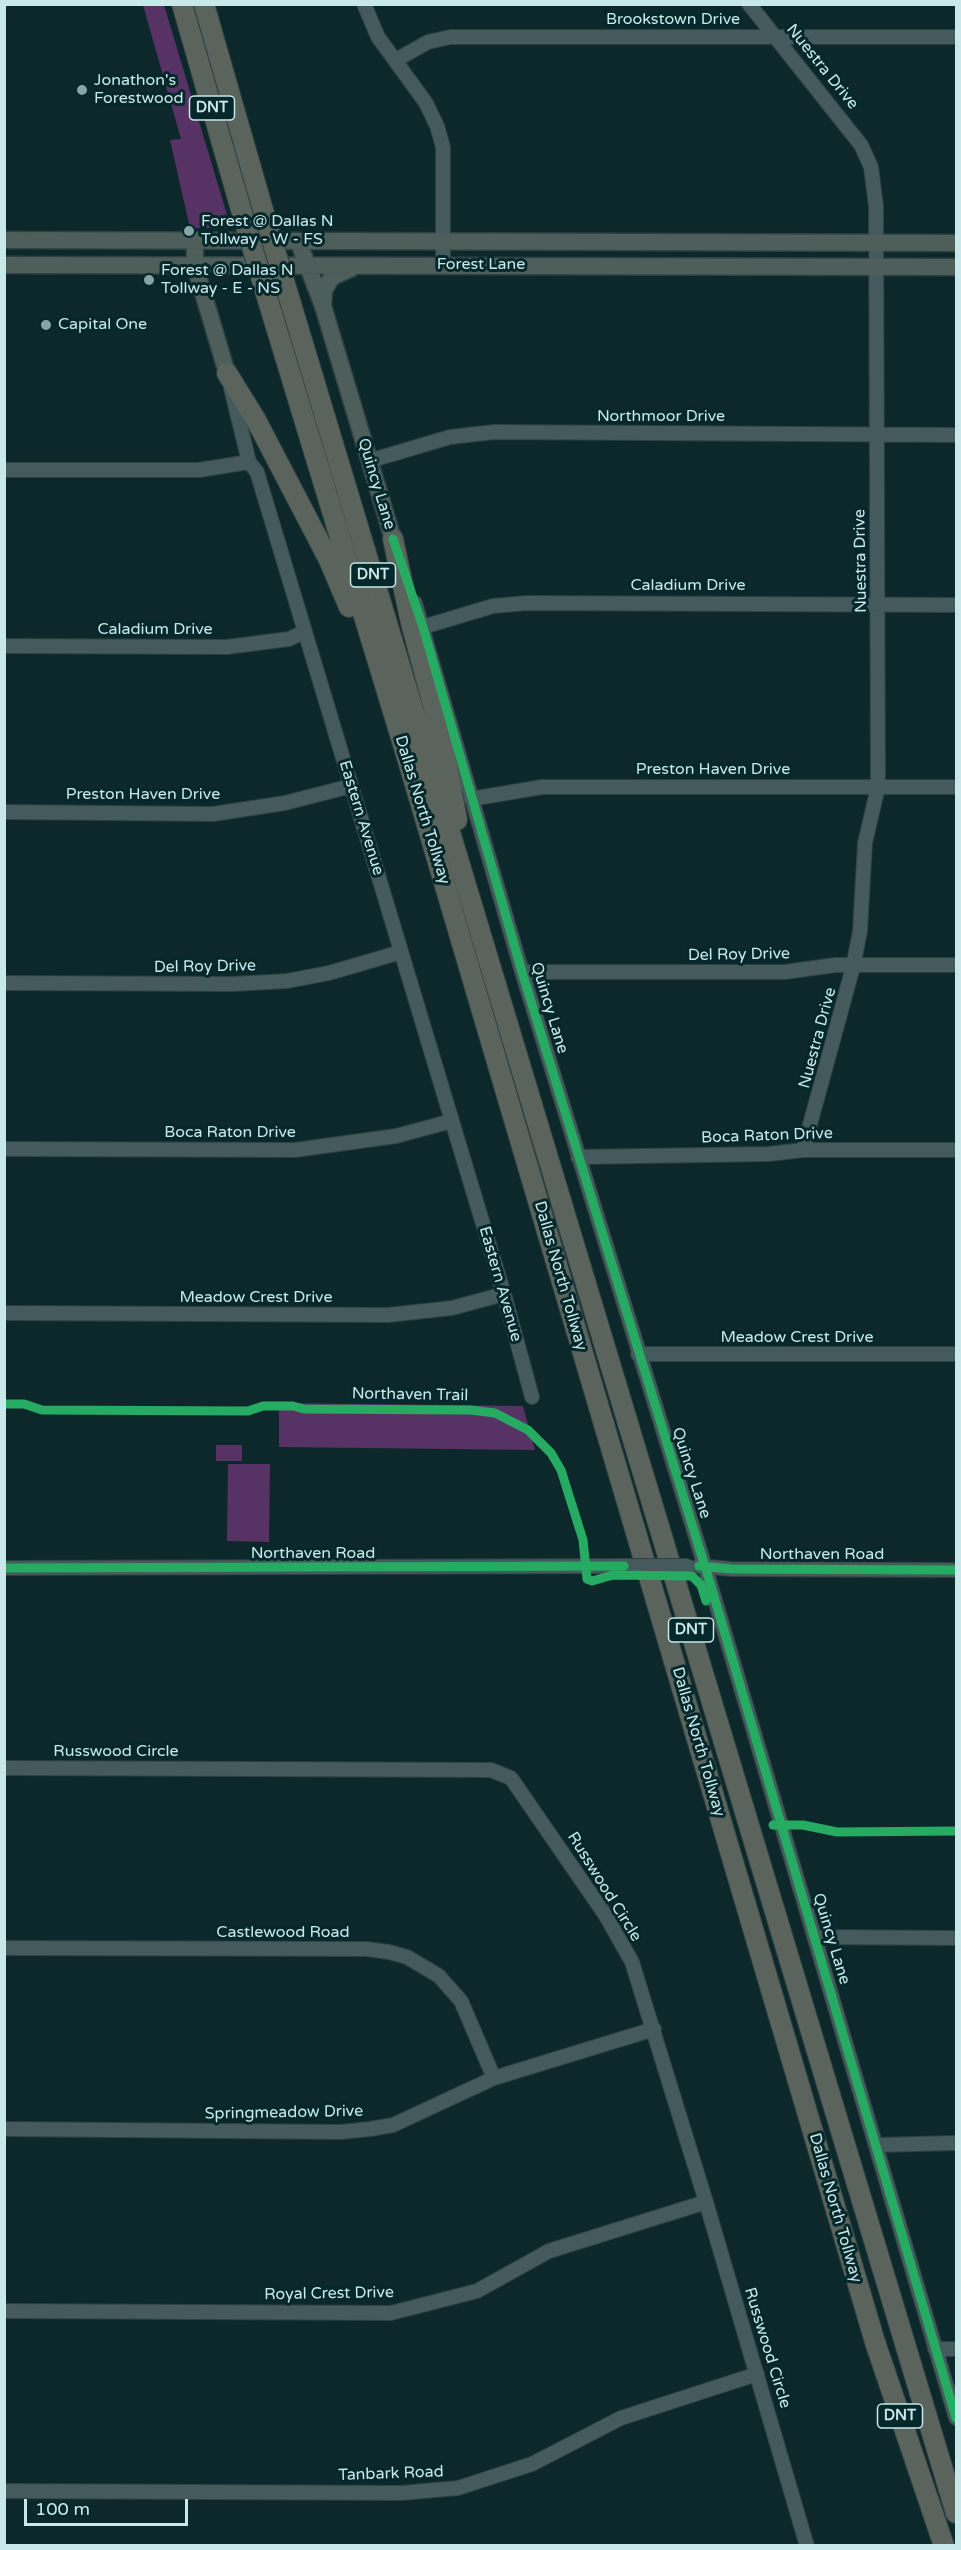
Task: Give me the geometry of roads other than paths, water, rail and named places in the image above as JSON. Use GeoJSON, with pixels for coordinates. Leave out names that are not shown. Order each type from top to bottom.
{"type":"FeatureCollection","features":[{"type":"Feature","properties":{"kind":"highway","name":"Dallas North Tollway"},"geometry":{"type":"LineString","coordinates":[[182,4],[266,294],[379,669],[410,764],[875,2342],[945,2546]]}},
{"type":"Feature","properties":{"kind":"highway","name":"Dallas North Tollway"},"geometry":{"type":"LineString","coordinates":[[204,4],[288,294],[957,2513]]}},
{"type":"Feature","properties":{"kind":"highway"},"geometry":{"type":"LineString","coordinates":[[227,372],[256,420],[329,560],[379,669]]}},
{"type":"Feature","properties":{"kind":"highway"},"geometry":{"type":"LineString","coordinates":[[393,539],[457,807],[458,856]]}},
{"type":"Feature","properties":{"kind":"highway"},"geometry":{"type":"LineString","coordinates":[[925,2489],[934,2546]]}},
{"type":"Feature","properties":{"kind":"main road","name":"Forest Lane"},"geometry":{"type":"LineString","coordinates":[[4,240],[957,243]]}},
{"type":"Feature","properties":{"kind":"main road","name":"Eastern Avenue"},"geometry":{"type":"LineString","coordinates":[[195,240],[195,266],[227,372]]}},
{"type":"Feature","properties":{"kind":"main road","name":"Quincy Lane"},"geometry":{"type":"LineString","coordinates":[[298,241],[323,306],[393,539]]}},
{"type":"Feature","properties":{"kind":"main road"},"geometry":{"type":"LineString","coordinates":[[594,265],[595,242]]}},
{"type":"Feature","properties":{"kind":"main road"},"geometry":{"type":"LineString","coordinates":[[734,242],[734,266]]}},
{"type":"Feature","properties":{"kind":"main road","name":"Forest Lane"},"geometry":{"type":"LineString","coordinates":[[4,265],[957,267]]}},
{"type":"Feature","properties":{"kind":"main road"},"geometry":{"type":"LineString","coordinates":[[323,306],[324,290],[332,277],[355,266]]}},
{"type":"Feature","properties":{"kind":"street"},"geometry":{"type":"LineString","coordinates":[[364,4],[378,37],[426,103],[437,126],[442,147],[443,265]]}},
{"type":"Feature","properties":{"kind":"street","name":"Nuestra Drive"},"geometry":{"type":"LineString","coordinates":[[749,4],[848,125],[866,154],[874,182],[877,243],[878,787],[866,843],[860,931],[854,967],[803,1150]]}},
{"type":"Feature","properties":{"kind":"street","name":"Brookstown Drive"},"geometry":{"type":"LineString","coordinates":[[396,60],[428,42],[450,37],[957,37]]}},
{"type":"Feature","properties":{"kind":"street","name":"Eastern Avenue"},"geometry":{"type":"LineString","coordinates":[[227,372],[249,462],[257,472],[504,1294],[532,1397]]}},
{"type":"Feature","properties":{"kind":"street","name":"Northmoor Drive"},"geometry":{"type":"LineString","coordinates":[[369,461],[450,437],[494,432],[957,435]]}},
{"type":"Feature","properties":{"kind":"street"},"geometry":{"type":"LineString","coordinates":[[4,470],[198,470],[249,462]]}},
{"type":"Feature","properties":{"kind":"street","name":"Quincy Lane"},"geometry":{"type":"LineString","coordinates":[[393,539],[423,627],[522,972],[705,1566],[957,2418]]}},
{"type":"Feature","properties":{"kind":"street","name":"Caladium Drive"},"geometry":{"type":"LineString","coordinates":[[423,627],[494,606],[527,603],[957,605]]}},
{"type":"Feature","properties":{"kind":"street","name":"Caladium Drive"},"geometry":{"type":"LineString","coordinates":[[4,646],[227,647],[289,639],[304,632]]}},
{"type":"Feature","properties":{"kind":"street","name":"Preston Haven Drive"},"geometry":{"type":"LineString","coordinates":[[4,812],[213,814],[285,803],[351,786]]}},
{"type":"Feature","properties":{"kind":"street","name":"Preston Haven Drive"},"geometry":{"type":"LineString","coordinates":[[471,799],[542,787],[957,787]]}},
{"type":"Feature","properties":{"kind":"street","name":"Del Roy Drive"},"geometry":{"type":"LineString","coordinates":[[4,983],[232,984],[287,981],[329,973],[401,952]]}},
{"type":"Feature","properties":{"kind":"street","name":"Del Roy Drive"},"geometry":{"type":"LineString","coordinates":[[522,972],[785,972],[835,965],[854,967],[957,965]]}},
{"type":"Feature","properties":{"kind":"street","name":"Boca Raton Drive"},"geometry":{"type":"LineString","coordinates":[[4,1149],[296,1150],[396,1136],[452,1121]]}},
{"type":"Feature","properties":{"kind":"street","name":"Boca Raton Drive"},"geometry":{"type":"LineString","coordinates":[[579,1157],[747,1155],[803,1150],[957,1150]]}},
{"type":"Feature","properties":{"kind":"street","name":"Meadow Crest Drive"},"geometry":{"type":"LineString","coordinates":[[4,1313],[388,1315],[452,1308],[504,1294]]}},
{"type":"Feature","properties":{"kind":"street","name":"Meadow Crest Drive"},"geometry":{"type":"LineString","coordinates":[[638,1354],[957,1354]]}},
{"type":"Feature","properties":{"kind":"street","name":"Northaven Road"},"geometry":{"type":"LineString","coordinates":[[4,1568],[367,1569],[705,1566],[732,1569],[957,1570]]}},
{"type":"Feature","properties":{"kind":"street","name":"Russwood Circle"},"geometry":{"type":"LineString","coordinates":[[4,1768],[491,1770],[511,1778],[520,1787],[606,1916],[632,1962],[706,2202],[807,2546]]}},
{"type":"Feature","properties":{"kind":"street"},"geometry":{"type":"LineString","coordinates":[[814,1937],[957,1938]]}},
{"type":"Feature","properties":{"kind":"street","name":"Castlewood Road"},"geometry":{"type":"LineString","coordinates":[[4,1948],[366,1949],[389,1952],[407,1957],[439,1976],[461,2001],[494,2078]]}},
{"type":"Feature","properties":{"kind":"street","name":"Springmeadow Drive"},"geometry":{"type":"LineString","coordinates":[[4,2129],[360,2130],[393,2124],[494,2078],[654,2029]]}},
{"type":"Feature","properties":{"kind":"street"},"geometry":{"type":"LineString","coordinates":[[877,2145],[957,2143]]}},
{"type":"Feature","properties":{"kind":"street","name":"Royal Crest Drive"},"geometry":{"type":"LineString","coordinates":[[4,2311],[392,2313],[477,2290],[549,2251],[706,2202]]}},
{"type":"Feature","properties":{"kind":"street"},"geometry":{"type":"LineString","coordinates":[[935,2349],[957,2349]]}},
{"type":"Feature","properties":{"kind":"street","name":"Tanbark Road"},"geometry":{"type":"LineString","coordinates":[[4,2491],[401,2493],[458,2488],[532,2464],[621,2418],[757,2374]]}},
{"type":"Feature","properties":{"kind":"place","name":"Jonathon's Forestwood"},"geometry":{"type":"Point","coordinates":[82,90]}},
{"type":"Feature","properties":{"kind":"place","name":"Forest @ Dallas N Tollway - W - FS"},"geometry":{"type":"Point","coordinates":[189,231]}},
{"type":"Feature","properties":{"kind":"place","name":"Forest @ Dallas N Tollway - E - NS"},"geometry":{"type":"Point","coordinates":[149,280]}},
{"type":"Feature","properties":{"kind":"place","name":"Capital One"},"geometry":{"type":"Point","coordinates":[46,325]}}]}
